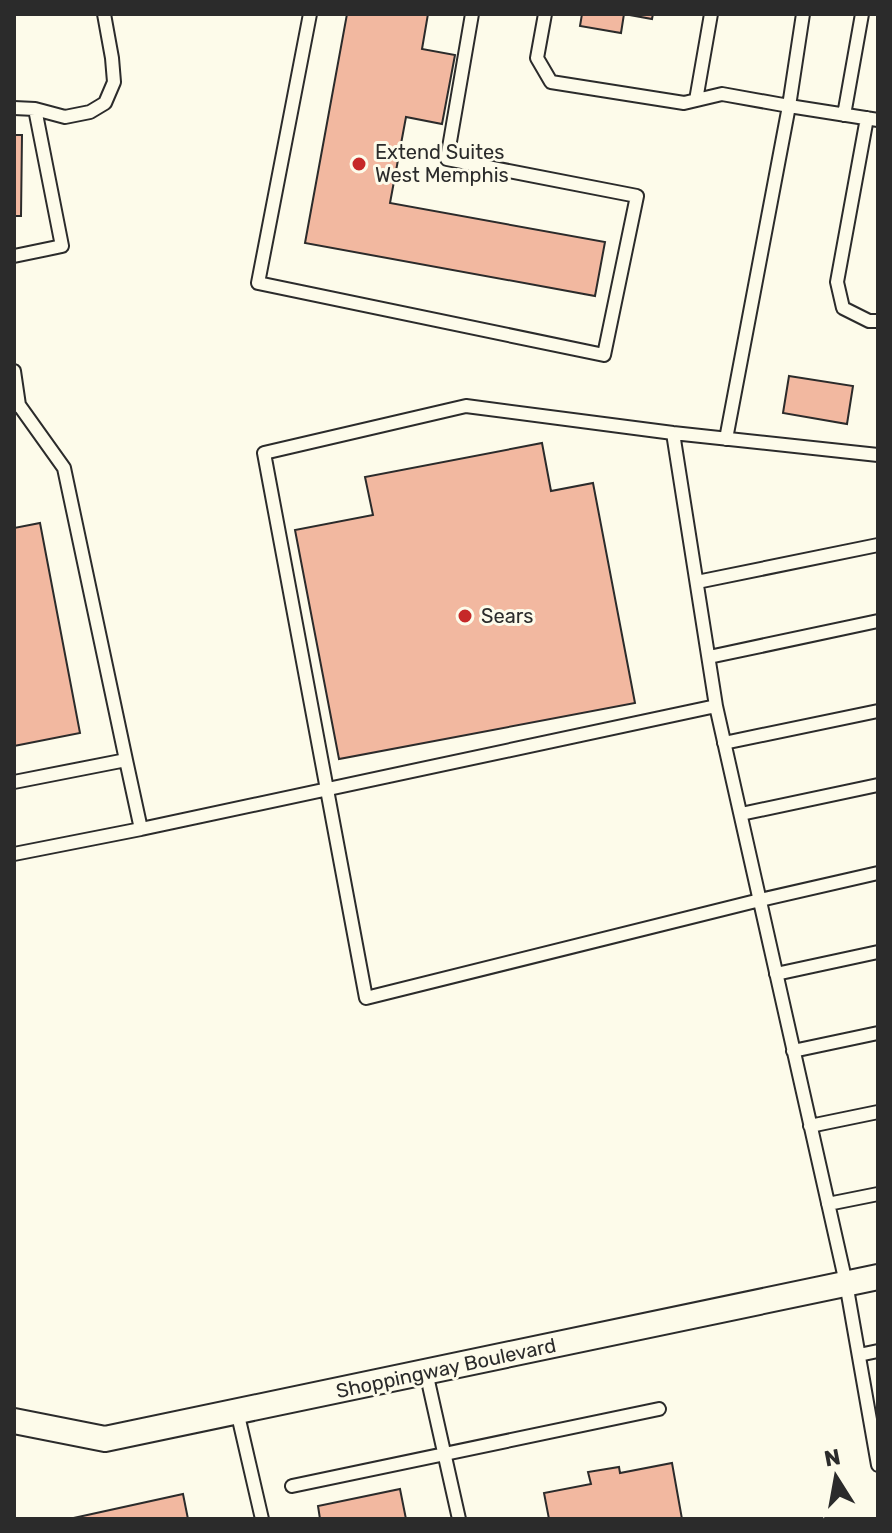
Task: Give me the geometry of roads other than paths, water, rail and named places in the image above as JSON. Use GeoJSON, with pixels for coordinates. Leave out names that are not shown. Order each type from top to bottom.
{"type":"FeatureCollection","features":[{"type":"Feature","properties":{"kind":"street","name":"Shoppingway Boulevard"},"geometry":{"type":"LineString","coordinates":[[14,1421],[105,1439],[878,1277]]}},
{"type":"Feature","properties":{"kind":"lane"},"geometry":{"type":"LineString","coordinates":[[14,108],[35,109],[65,117],[90,112],[105,103],[114,82],[104,14]]}},
{"type":"Feature","properties":{"kind":"lane"},"geometry":{"type":"LineString","coordinates":[[310,14],[258,283],[604,355],[637,196],[447,159],[472,14]]}},
{"type":"Feature","properties":{"kind":"lane"},"geometry":{"type":"LineString","coordinates":[[545,14],[537,58],[551,82],[684,103],[722,94],[873,119],[837,282],[843,308],[869,321],[878,321]]}},
{"type":"Feature","properties":{"kind":"lane"},"geometry":{"type":"LineString","coordinates":[[696,100],[711,14]]}},
{"type":"Feature","properties":{"kind":"lane"},"geometry":{"type":"LineString","coordinates":[[726,439],[789,106],[803,14]]}},
{"type":"Feature","properties":{"kind":"lane"},"geometry":{"type":"LineString","coordinates":[[844,115],[862,14]]}},
{"type":"Feature","properties":{"kind":"lane"},"geometry":{"type":"LineString","coordinates":[[14,256],[62,246],[35,109]]}},
{"type":"Feature","properties":{"kind":"lane"},"geometry":{"type":"LineString","coordinates":[[14,371],[17,406],[64,468],[141,829]]}},
{"type":"Feature","properties":{"kind":"lane"},"geometry":{"type":"LineString","coordinates":[[878,455],[466,406],[264,453],[366,998],[878,873]]}},
{"type":"Feature","properties":{"kind":"lane"},"geometry":{"type":"LineString","coordinates":[[673,433],[716,706],[846,1283],[878,1465]]}},
{"type":"Feature","properties":{"kind":"lane"},"geometry":{"type":"LineString","coordinates":[[697,582],[878,545]]}},
{"type":"Feature","properties":{"kind":"lane"},"geometry":{"type":"LineString","coordinates":[[709,657],[878,621]]}},
{"type":"Feature","properties":{"kind":"lane"},"geometry":{"type":"LineString","coordinates":[[14,854],[716,706]]}},
{"type":"Feature","properties":{"kind":"lane"},"geometry":{"type":"LineString","coordinates":[[724,743],[878,711]]}},
{"type":"Feature","properties":{"kind":"lane"},"geometry":{"type":"LineString","coordinates":[[14,782],[126,760]]}},
{"type":"Feature","properties":{"kind":"lane"},"geometry":{"type":"LineString","coordinates":[[741,814],[878,785]]}},
{"type":"Feature","properties":{"kind":"lane"},"geometry":{"type":"LineString","coordinates":[[776,974],[878,952]]}},
{"type":"Feature","properties":{"kind":"lane"},"geometry":{"type":"LineString","coordinates":[[793,1051],[878,1033]]}},
{"type":"Feature","properties":{"kind":"lane"},"geometry":{"type":"LineString","coordinates":[[810,1126],[878,1112]]}},
{"type":"Feature","properties":{"kind":"lane"},"geometry":{"type":"LineString","coordinates":[[828,1204],[878,1194]]}},
{"type":"Feature","properties":{"kind":"lane"},"geometry":{"type":"LineString","coordinates":[[859,1355],[878,1351]]}},
{"type":"Feature","properties":{"kind":"lane"},"geometry":{"type":"LineString","coordinates":[[426,1372],[459,1519]]}},
{"type":"Feature","properties":{"kind":"lane"},"geometry":{"type":"LineString","coordinates":[[292,1486],[659,1409]]}},
{"type":"Feature","properties":{"kind":"lane"},"geometry":{"type":"LineString","coordinates":[[237,1411],[262,1519]]}},
{"type":"Feature","properties":{"kind":"place","name":"Extend Suites West Memphis"},"geometry":{"type":"Point","coordinates":[359,164]}},
{"type":"Feature","properties":{"kind":"place","name":"Sears"},"geometry":{"type":"Point","coordinates":[465,616]}}]}
